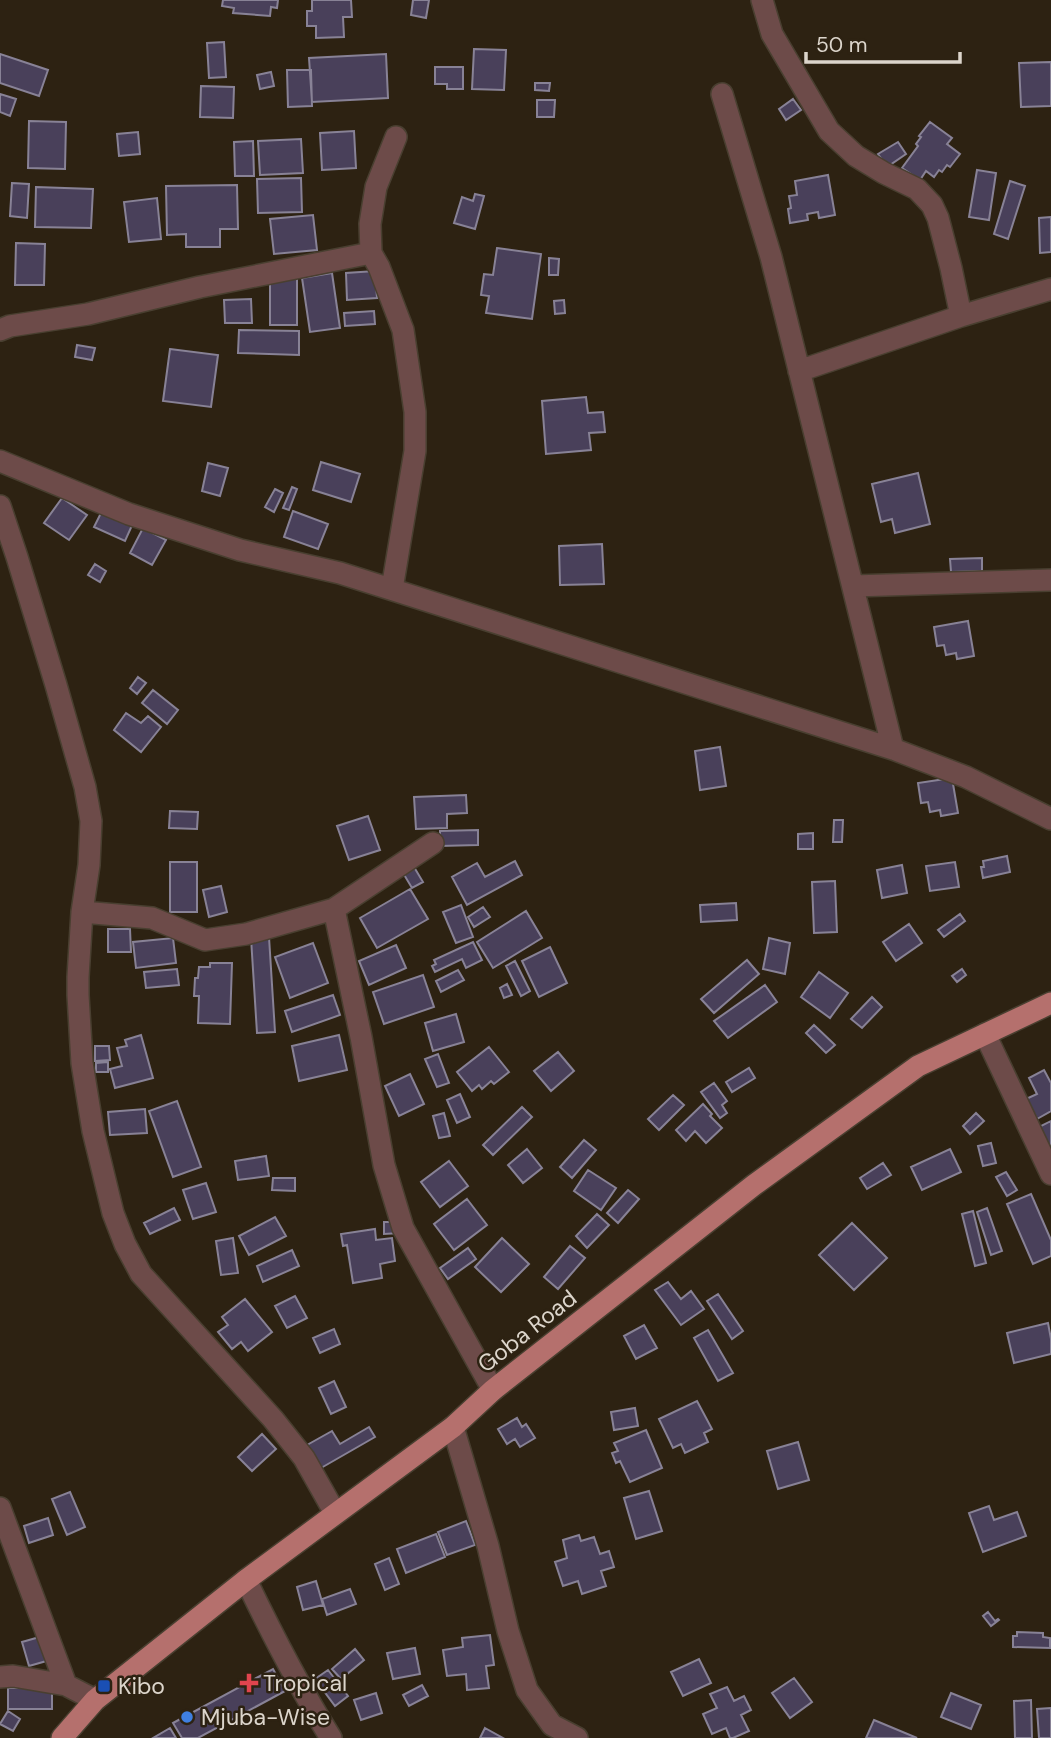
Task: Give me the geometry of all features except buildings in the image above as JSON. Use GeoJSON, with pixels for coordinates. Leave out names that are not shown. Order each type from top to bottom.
{"type":"FeatureCollection","features":[{"type":"Feature","properties":{"kind":"main road","name":"Goba Road"},"geometry":{"type":"LineString","coordinates":[[62,1738],[95,1700],[246,1580],[453,1427],[494,1390],[836,1124],[918,1066],[1051,1003]]}},
{"type":"Feature","properties":{"kind":"street"},"geometry":{"type":"LineString","coordinates":[[762,0],[772,34],[829,131],[856,156],[917,189],[932,205],[938,218],[961,316]]}},
{"type":"Feature","properties":{"kind":"street"},"geometry":{"type":"LineString","coordinates":[[722,94],[771,257],[893,749]]}},
{"type":"Feature","properties":{"kind":"street"},"geometry":{"type":"LineString","coordinates":[[392,589],[415,451],[415,412],[403,330],[371,253],[370,224],[376,187],[396,137]]}},
{"type":"Feature","properties":{"kind":"street"},"geometry":{"type":"LineString","coordinates":[[0,330],[10,326],[88,314],[200,287],[371,253]]}},
{"type":"Feature","properties":{"kind":"street"},"geometry":{"type":"LineString","coordinates":[[799,371],[961,316],[1051,289]]}},
{"type":"Feature","properties":{"kind":"street"},"geometry":{"type":"LineString","coordinates":[[0,461],[129,514],[240,550],[340,573],[893,749],[966,777],[1051,819]]}},
{"type":"Feature","properties":{"kind":"street"},"geometry":{"type":"LineString","coordinates":[[0,506],[18,557],[85,788],[91,821],[78,986],[82,1063],[93,1131],[113,1213],[141,1274],[255,1398],[296,1448],[335,1513]]}},
{"type":"Feature","properties":{"kind":"street"},"geometry":{"type":"LineString","coordinates":[[853,586],[1051,580]]}},
{"type":"Feature","properties":{"kind":"street"},"geometry":{"type":"LineString","coordinates":[[82,912],[152,918],[208,940],[246,934],[334,909],[433,843]]}},
{"type":"Feature","properties":{"kind":"street"},"geometry":{"type":"LineString","coordinates":[[334,909],[384,1165],[403,1228],[494,1390]]}},
{"type":"Feature","properties":{"kind":"street"},"geometry":{"type":"LineString","coordinates":[[985,1034],[1051,1174]]}},
{"type":"Feature","properties":{"kind":"street"},"geometry":{"type":"LineString","coordinates":[[453,1427],[527,1690],[552,1725],[578,1738]]}},
{"type":"Feature","properties":{"kind":"street"},"geometry":{"type":"LineString","coordinates":[[0,1508],[66,1685]]}},
{"type":"Feature","properties":{"kind":"street"},"geometry":{"type":"LineString","coordinates":[[246,1580],[272,1634],[331,1738]]}},
{"type":"Feature","properties":{"kind":"street"},"geometry":{"type":"LineString","coordinates":[[0,1677],[13,1676],[66,1685],[95,1700]]}},
{"type":"Feature","properties":{"kind":"place","name":"Tropical"},"geometry":{"type":"Point","coordinates":[249,1683]}},
{"type":"Feature","properties":{"kind":"place","name":"Kibo"},"geometry":{"type":"Point","coordinates":[104,1686]}},
{"type":"Feature","properties":{"kind":"place","name":"Mjuba-Wise"},"geometry":{"type":"Point","coordinates":[187,1717]}}]}
